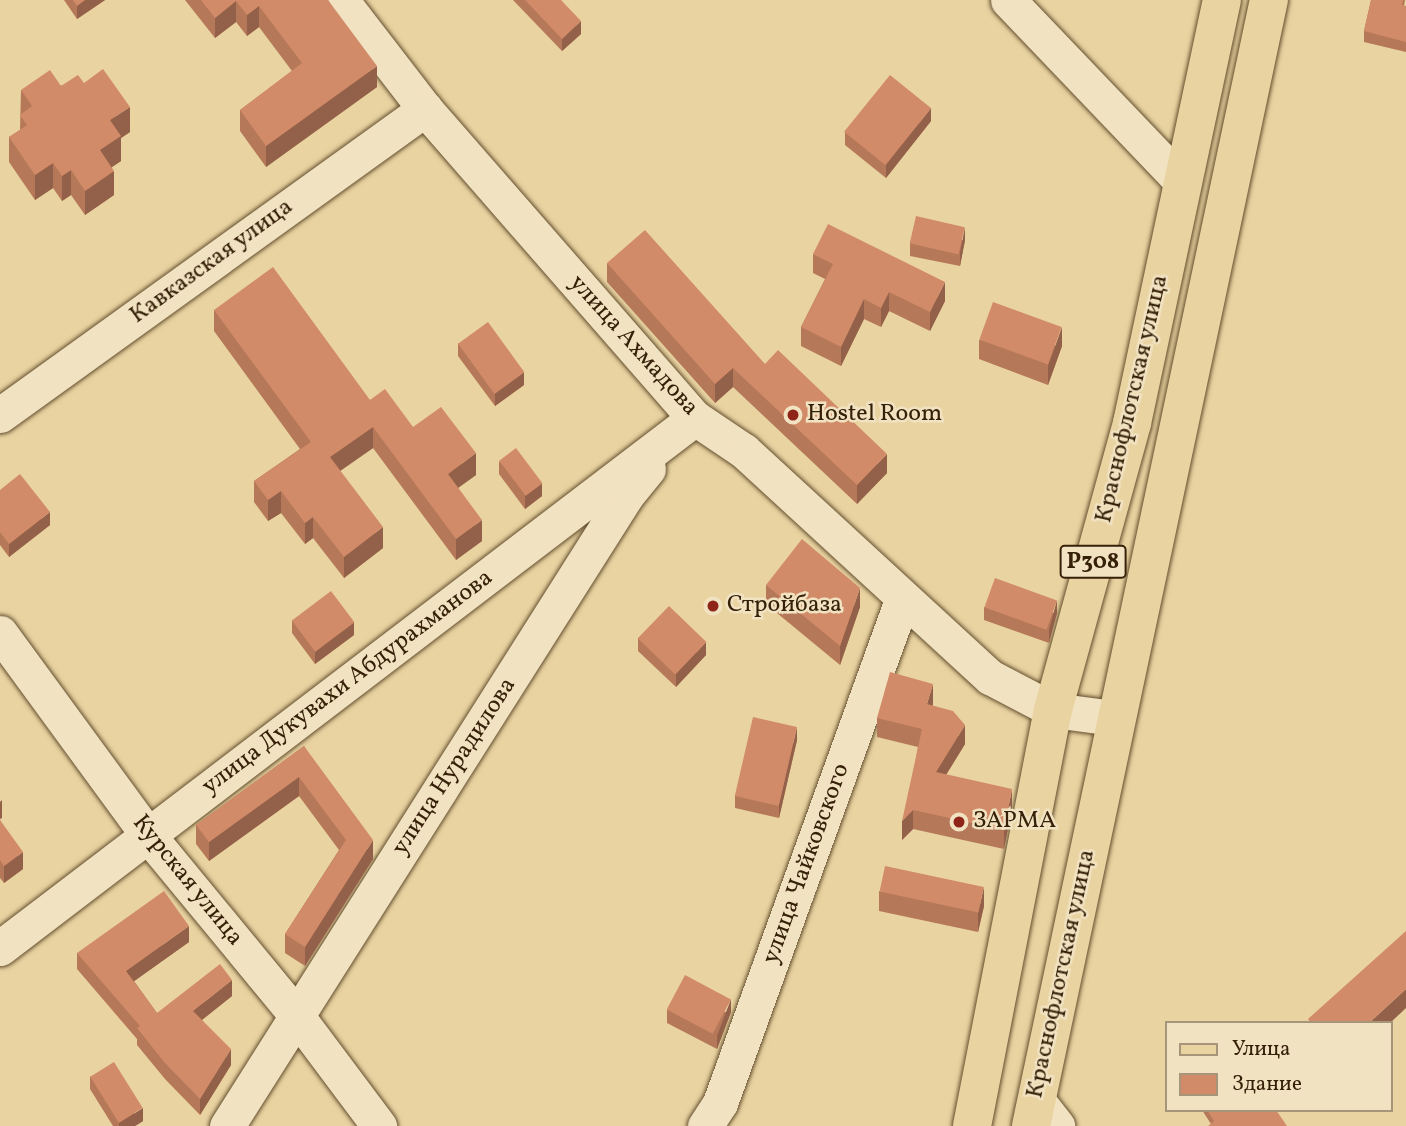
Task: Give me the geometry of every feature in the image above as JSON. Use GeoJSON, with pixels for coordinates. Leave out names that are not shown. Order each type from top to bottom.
{"type":"FeatureCollection","features":[{"type":"Feature","properties":{"kind":"main road","name":"Краснофлотская улица"},"geometry":{"type":"LineString","coordinates":[[972,1126],[1053,710],[1132,423],[1222,0]]}},
{"type":"Feature","properties":{"kind":"main road","name":"Краснофлотская улица"},"geometry":{"type":"LineString","coordinates":[[1042,1117],[1114,718],[1269,0]]}},
{"type":"Feature","properties":{"kind":"street"},"geometry":{"type":"LineString","coordinates":[[1008,0],[1182,182]]}},
{"type":"Feature","properties":{"kind":"street","name":"улица Ахмадова"},"geometry":{"type":"LineString","coordinates":[[349,3],[425,110],[695,418],[744,452],[902,600],[990,677],[1053,710],[1114,718]]}},
{"type":"Feature","properties":{"kind":"street","name":"Кавказская улица"},"geometry":{"type":"LineString","coordinates":[[0,415],[425,110]]}},
{"type":"Feature","properties":{"kind":"street","name":"улица Дукувахи Абдурахманова"},"geometry":{"type":"LineString","coordinates":[[0,948],[695,418]]}},
{"type":"Feature","properties":{"kind":"street","name":"улица Нурадилова"},"geometry":{"type":"LineString","coordinates":[[227,1126],[626,496],[695,418]]}},
{"type":"Feature","properties":{"kind":"street","name":"улица Чайковского"},"geometry":{"type":"LineString","coordinates":[[705,1126],[720,1103],[902,600]]}},
{"type":"Feature","properties":{"kind":"street","name":"Курская улица"},"geometry":{"type":"LineString","coordinates":[[0,633],[147,834],[296,1015],[379,1126]]}},
{"type":"Feature","properties":{"kind":"building"},"geometry":{"type":"Polygon","coordinates":[[[73,0],[85,0],[77,6],[73,0]]]}},
{"type":"Feature","properties":{"kind":"building"},"geometry":{"type":"Polygon","coordinates":[[[201,0],[328,0],[377,66],[266,146],[240,110],[302,63],[259,6],[247,15],[236,1],[215,18],[201,0]]]}},
{"type":"Feature","properties":{"kind":"building"},"geometry":{"type":"Polygon","coordinates":[[[525,0],[561,0],[581,21],[562,39],[525,0]]]}},
{"type":"Feature","properties":{"kind":"building"},"geometry":{"type":"Polygon","coordinates":[[[1371,0],[1403,0],[1402,5],[1406,6],[1406,42],[1364,31],[1371,0]]]}},
{"type":"Feature","properties":{"kind":"building"},"geometry":{"type":"Polygon","coordinates":[[[103,69],[130,107],[110,120],[121,136],[100,150],[114,171],[85,191],[71,170],[62,176],[53,163],[35,175],[9,137],[27,125],[20,115],[32,106],[21,90],[50,70],[61,86],[78,75],[84,83],[103,69]]]}},
{"type":"Feature","properties":{"kind":"building"},"geometry":{"type":"Polygon","coordinates":[[[890,75],[931,108],[885,165],[844,132],[890,75]]]}},
{"type":"Feature","properties":{"kind":"building"},"geometry":{"type":"Polygon","coordinates":[[[916,216],[965,227],[958,255],[910,243],[916,216]]]}},
{"type":"Feature","properties":{"kind":"building"},"geometry":{"type":"Polygon","coordinates":[[[828,224],[945,282],[930,312],[889,292],[881,308],[864,299],[841,347],[801,327],[833,264],[813,254],[828,224]]]}},
{"type":"Feature","properties":{"kind":"building"},"geometry":{"type":"Polygon","coordinates":[[[645,230],[765,364],[778,350],[887,454],[857,485],[733,368],[715,384],[607,263],[645,230]]]}},
{"type":"Feature","properties":{"kind":"building"},"geometry":{"type":"Polygon","coordinates":[[[273,267],[370,400],[385,389],[413,427],[441,407],[476,453],[448,474],[482,520],[456,539],[373,427],[330,457],[383,527],[344,557],[313,517],[305,523],[281,491],[268,500],[254,481],[311,442],[214,310],[273,267]]]}},
{"type":"Feature","properties":{"kind":"building"},"geometry":{"type":"Polygon","coordinates":[[[993,302],[1062,327],[1048,365],[979,340],[993,302]]]}},
{"type":"Feature","properties":{"kind":"building"},"geometry":{"type":"Polygon","coordinates":[[[488,322],[524,372],[495,394],[458,344],[488,322]]]}},
{"type":"Feature","properties":{"kind":"building"},"geometry":{"type":"Polygon","coordinates":[[[516,448],[542,483],[526,496],[499,461],[516,448]]]}},
{"type":"Feature","properties":{"kind":"building"},"geometry":{"type":"Polygon","coordinates":[[[20,474],[50,512],[9,544],[0,532],[0,490],[20,474]]]}},
{"type":"Feature","properties":{"kind":"building"},"geometry":{"type":"Polygon","coordinates":[[[802,539],[860,588],[840,646],[766,585],[802,539]]]}},
{"type":"Feature","properties":{"kind":"building"},"geometry":{"type":"Polygon","coordinates":[[[995,578],[1057,601],[1046,630],[984,607],[995,578]]]}},
{"type":"Feature","properties":{"kind":"building"},"geometry":{"type":"Polygon","coordinates":[[[331,591],[354,622],[315,652],[292,620],[331,591]]]}},
{"type":"Feature","properties":{"kind":"building"},"geometry":{"type":"Polygon","coordinates":[[[669,606],[706,642],[675,674],[638,638],[669,606]]]}},
{"type":"Feature","properties":{"kind":"building"},"geometry":{"type":"Polygon","coordinates":[[[890,672],[933,684],[927,704],[953,711],[965,725],[936,772],[1012,789],[1004,830],[913,810],[902,821],[922,729],[877,718],[890,672]]]}},
{"type":"Feature","properties":{"kind":"building"},"geometry":{"type":"Polygon","coordinates":[[[753,717],[797,727],[779,806],[735,796],[753,717]]]}},
{"type":"Feature","properties":{"kind":"building"},"geometry":{"type":"Polygon","coordinates":[[[304,746],[373,840],[305,947],[285,934],[346,840],[299,777],[209,842],[196,825],[304,746]]]}},
{"type":"Feature","properties":{"kind":"building"},"geometry":{"type":"Polygon","coordinates":[[[0,820],[23,852],[4,866],[0,860],[0,820]]]}},
{"type":"Feature","properties":{"kind":"building"},"geometry":{"type":"Polygon","coordinates":[[[885,866],[984,887],[978,912],[880,891],[885,866]]]}},
{"type":"Feature","properties":{"kind":"building"},"geometry":{"type":"Polygon","coordinates":[[[164,891],[189,926],[126,971],[157,1013],[220,964],[232,980],[193,1011],[231,1049],[200,1099],[165,1063],[137,1028],[140,1026],[77,953],[164,891]]]}},
{"type":"Feature","properties":{"kind":"building"},"geometry":{"type":"Polygon","coordinates":[[[1406,931],[1406,989],[1371,1021],[1308,1019],[1406,931]]]}},
{"type":"Feature","properties":{"kind":"building"},"geometry":{"type":"Polygon","coordinates":[[[685,975],[731,999],[713,1034],[667,1009],[685,975]]]}},
{"type":"Feature","properties":{"kind":"building"},"geometry":{"type":"Polygon","coordinates":[[[114,1062],[143,1108],[119,1123],[90,1077],[114,1062]]]}},
{"type":"Feature","properties":{"kind":"building"},"geometry":{"type":"Polygon","coordinates":[[[1208,1112],[1277,1112],[1287,1126],[1208,1126],[1214,1121],[1208,1112]]]}},
{"type":"Feature","properties":{"kind":"place","name":"Hostel Room"},"geometry":{"type":"Point","coordinates":[793,415]}},
{"type":"Feature","properties":{"kind":"place","name":"Стройбаза"},"geometry":{"type":"Point","coordinates":[713,606]}},
{"type":"Feature","properties":{"kind":"place","name":"ЗАРМА"},"geometry":{"type":"Point","coordinates":[959,822]}}]}
